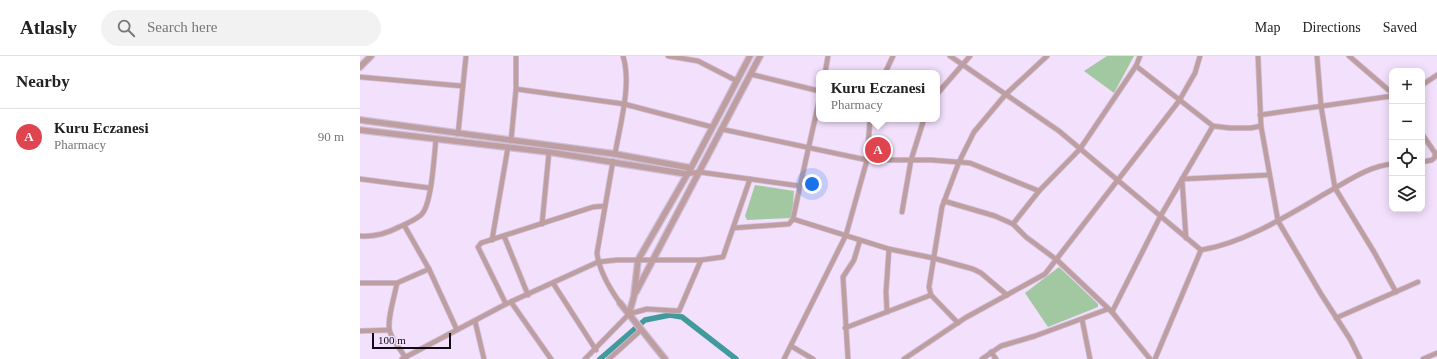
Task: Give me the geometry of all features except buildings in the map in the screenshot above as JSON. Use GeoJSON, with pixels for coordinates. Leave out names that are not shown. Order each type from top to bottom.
{"type":"FeatureCollection","features":[{"type":"Feature","properties":{"kind":"street"},"geometry":{"type":"LineString","coordinates":[[360,67],[371,56]]}},
{"type":"Feature","properties":{"kind":"street"},"geometry":{"type":"LineString","coordinates":[[458,134],[466,56]]}},
{"type":"Feature","properties":{"kind":"street"},"geometry":{"type":"LineString","coordinates":[[511,140],[516,89],[516,56]]}},
{"type":"Feature","properties":{"kind":"street"},"geometry":{"type":"LineString","coordinates":[[615,154],[624,104],[627,68],[623,56]]}},
{"type":"Feature","properties":{"kind":"street"},"geometry":{"type":"LineString","coordinates":[[668,56],[698,61],[737,81]]}},
{"type":"Feature","properties":{"kind":"street"},"geometry":{"type":"LineString","coordinates":[[631,316],[638,260],[691,168],[750,56]]}},
{"type":"Feature","properties":{"kind":"street"},"geometry":{"type":"LineString","coordinates":[[634,296],[651,260],[760,56]]}},
{"type":"Feature","properties":{"kind":"street"},"geometry":{"type":"LineString","coordinates":[[826,70],[828,56]]}},
{"type":"Feature","properties":{"kind":"street"},"geometry":{"type":"LineString","coordinates":[[886,70],[893,56]]}},
{"type":"Feature","properties":{"kind":"street"},"geometry":{"type":"LineString","coordinates":[[950,56],[964,64],[1059,131],[1201,250],[1219,247],[1278,221],[1365,172],[1389,165]]}},
{"type":"Feature","properties":{"kind":"street"},"geometry":{"type":"LineString","coordinates":[[940,91],[970,56]]}},
{"type":"Feature","properties":{"kind":"street"},"geometry":{"type":"LineString","coordinates":[[958,323],[931,295],[929,287],[944,201],[959,162],[974,132],[1006,94],[1047,56]]}},
{"type":"Feature","properties":{"kind":"street"},"geometry":{"type":"LineString","coordinates":[[1013,224],[1039,191],[1080,149],[1136,66],[1140,56]]}},
{"type":"Feature","properties":{"kind":"street"},"geometry":{"type":"LineString","coordinates":[[904,359],[958,323],[1045,274],[1179,99],[1195,73],[1200,56]]}},
{"type":"Feature","properties":{"kind":"street"},"geometry":{"type":"LineString","coordinates":[[1258,56],[1261,126],[1278,221],[1350,339],[1360,359]]}},
{"type":"Feature","properties":{"kind":"street"},"geometry":{"type":"LineString","coordinates":[[1317,56],[1321,106],[1335,188],[1374,252],[1396,292]]}},
{"type":"Feature","properties":{"kind":"street"},"geometry":{"type":"LineString","coordinates":[[1349,56],[1389,91]]}},
{"type":"Feature","properties":{"kind":"street"},"geometry":{"type":"LineString","coordinates":[[1136,66],[1213,126],[1230,128],[1261,126]]}},
{"type":"Feature","properties":{"kind":"street"},"geometry":{"type":"LineString","coordinates":[[750,74],[816,90]]}},
{"type":"Feature","properties":{"kind":"street"},"geometry":{"type":"LineString","coordinates":[[1425,83],[1437,75]]}},
{"type":"Feature","properties":{"kind":"street"},"geometry":{"type":"LineString","coordinates":[[360,77],[462,86]]}},
{"type":"Feature","properties":{"kind":"street"},"geometry":{"type":"LineString","coordinates":[[516,89],[624,104],[712,126]]}},
{"type":"Feature","properties":{"kind":"street"},"geometry":{"type":"LineString","coordinates":[[1260,115],[1389,95]]}},
{"type":"Feature","properties":{"kind":"street"},"geometry":{"type":"LineString","coordinates":[[733,228],[789,224],[793,219],[816,116]]}},
{"type":"Feature","properties":{"kind":"street"},"geometry":{"type":"LineString","coordinates":[[360,120],[615,154],[691,168],[698,172]]}},
{"type":"Feature","properties":{"kind":"street"},"geometry":{"type":"LineString","coordinates":[[784,359],[846,235],[858,198],[867,160],[870,122]]}},
{"type":"Feature","properties":{"kind":"street"},"geometry":{"type":"LineString","coordinates":[[902,212],[911,160],[923,122]]}},
{"type":"Feature","properties":{"kind":"street"},"geometry":{"type":"LineString","coordinates":[[982,359],[991,352],[1110,310],[1160,217],[1213,126]]}},
{"type":"Feature","properties":{"kind":"street"},"geometry":{"type":"LineString","coordinates":[[721,129],[867,160],[911,160],[973,164],[1039,191]]}},
{"type":"Feature","properties":{"kind":"street"},"geometry":{"type":"LineString","coordinates":[[360,130],[550,152],[614,161],[687,174],[698,172],[800,186]]}},
{"type":"Feature","properties":{"kind":"street"},"geometry":{"type":"LineString","coordinates":[[1425,138],[1435,153],[1435,157],[1432,160],[1425,161]]}},
{"type":"Feature","properties":{"kind":"street"},"geometry":{"type":"LineString","coordinates":[[360,236],[372,237],[386,234],[420,215],[426,205],[430,188],[436,139]]}},
{"type":"Feature","properties":{"kind":"street"},"geometry":{"type":"LineString","coordinates":[[492,240],[508,148]]}},
{"type":"Feature","properties":{"kind":"street"},"geometry":{"type":"LineString","coordinates":[[542,224],[550,152]]}},
{"type":"Feature","properties":{"kind":"street"},"geometry":{"type":"LineString","coordinates":[[614,161],[597,253],[598,262],[614,295],[663,358]]}},
{"type":"Feature","properties":{"kind":"street"},"geometry":{"type":"LineString","coordinates":[[1182,179],[1269,175]]}},
{"type":"Feature","properties":{"kind":"street"},"geometry":{"type":"LineString","coordinates":[[397,282],[388,325],[389,330],[404,359],[506,304],[598,262],[617,260],[701,260],[723,257],[750,179]]}},
{"type":"Feature","properties":{"kind":"street"},"geometry":{"type":"LineString","coordinates":[[1182,179],[1186,238]]}},
{"type":"Feature","properties":{"kind":"street"},"geometry":{"type":"LineString","coordinates":[[360,180],[430,188]]}},
{"type":"Feature","properties":{"kind":"street"},"geometry":{"type":"LineString","coordinates":[[944,201],[995,216],[1013,224],[1026,237],[1057,260],[1110,310],[1150,359]]}},
{"type":"Feature","properties":{"kind":"street"},"geometry":{"type":"LineString","coordinates":[[506,304],[478,247],[481,243],[593,207],[605,206]]}},
{"type":"Feature","properties":{"kind":"street"},"geometry":{"type":"LineString","coordinates":[[793,219],[889,249],[933,258],[981,273],[1007,295]]}},
{"type":"Feature","properties":{"kind":"street"},"geometry":{"type":"LineString","coordinates":[[404,225],[429,269],[457,330]]}},
{"type":"Feature","properties":{"kind":"street"},"geometry":{"type":"LineString","coordinates":[[504,236],[528,295]]}},
{"type":"Feature","properties":{"kind":"street"},"geometry":{"type":"LineString","coordinates":[[848,359],[843,277],[854,260],[860,240]]}},
{"type":"Feature","properties":{"kind":"street"},"geometry":{"type":"LineString","coordinates":[[887,312],[886,292],[889,249]]}},
{"type":"Feature","properties":{"kind":"street"},"geometry":{"type":"LineString","coordinates":[[1156,359],[1201,250]]}},
{"type":"Feature","properties":{"kind":"street"},"geometry":{"type":"LineString","coordinates":[[585,359],[631,316],[647,309],[679,310],[701,260]]}},
{"type":"Feature","properties":{"kind":"street"},"geometry":{"type":"LineString","coordinates":[[360,283],[397,282],[429,269]]}},
{"type":"Feature","properties":{"kind":"street"},"geometry":{"type":"LineString","coordinates":[[1336,318],[1418,282]]}},
{"type":"Feature","properties":{"kind":"street"},"geometry":{"type":"LineString","coordinates":[[553,283],[596,350]]}},
{"type":"Feature","properties":{"kind":"street"},"geometry":{"type":"LineString","coordinates":[[845,328],[931,295]]}},
{"type":"Feature","properties":{"kind":"street"},"geometry":{"type":"LineString","coordinates":[[511,302],[551,359]]}},
{"type":"Feature","properties":{"kind":"street"},"geometry":{"type":"LineString","coordinates":[[1082,319],[1090,359]]}},
{"type":"Feature","properties":{"kind":"street"},"geometry":{"type":"LineString","coordinates":[[475,321],[484,359]]}},
{"type":"Feature","properties":{"kind":"street"},"geometry":{"type":"LineString","coordinates":[[609,359],[640,329]]}},
{"type":"Feature","properties":{"kind":"street"},"geometry":{"type":"LineString","coordinates":[[360,331],[389,330]]}},
{"type":"Feature","properties":{"kind":"street"},"geometry":{"type":"LineString","coordinates":[[791,346],[813,359]]}},
{"type":"Feature","properties":{"kind":"street"},"geometry":{"type":"LineString","coordinates":[[991,352],[996,359]]}},
{"type":"Feature","properties":{"kind":"street"},"geometry":{"type":"LineString","coordinates":[[1424,359],[1437,353]]}},
{"type":"Feature","properties":{"kind":"green space"},"geometry":{"type":"Polygon","coordinates":[[[1107,56],[1134,56],[1114,93],[1084,71],[1107,56]]]}},
{"type":"Feature","properties":{"kind":"green space"},"geometry":{"type":"Polygon","coordinates":[[[755,185],[794,191],[792,218],[747,220],[745,216],[755,185]]]}},
{"type":"Feature","properties":{"kind":"green space"},"geometry":{"type":"Polygon","coordinates":[[[1059,267],[1098,304],[1098,307],[1048,327],[1025,293],[1059,267]]]}},
{"type":"Feature","properties":{"kind":"waterway"},"geometry":{"type":"LineString","coordinates":[[600,359],[645,320],[670,315],[682,317],[736,359]]}},
{"type":"Feature","properties":{"kind":"place","name":"Kuru Eczanesi"},"geometry":{"type":"Point","coordinates":[878,150]}}]}
